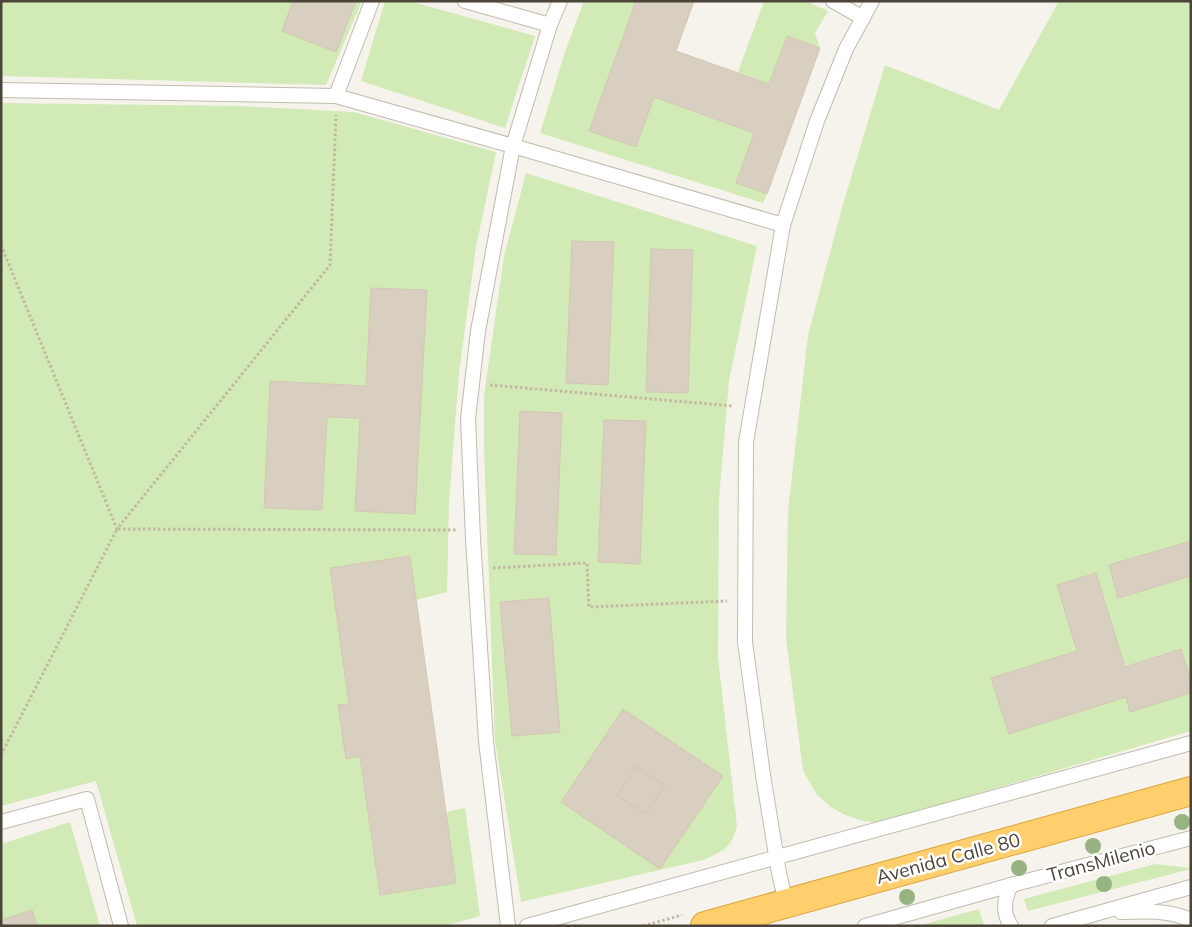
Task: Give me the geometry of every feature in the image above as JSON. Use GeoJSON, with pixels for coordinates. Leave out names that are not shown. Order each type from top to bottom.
{"type":"FeatureCollection","features":[{"type":"Feature","properties":{"kind":"highway","name":"Avenida Calle 80"},"geometry":{"type":"LineString","coordinates":[[705,926],[1191,791]]}},
{"type":"Feature","properties":{"kind":"lane"},"geometry":{"type":"LineString","coordinates":[[336,96],[372,1]]}},
{"type":"Feature","properties":{"kind":"lane"},"geometry":{"type":"LineString","coordinates":[[465,1],[550,25]]}},
{"type":"Feature","properties":{"kind":"lane"},"geometry":{"type":"LineString","coordinates":[[508,926],[486,741],[468,419],[478,331],[513,146],[550,25],[560,1]]}},
{"type":"Feature","properties":{"kind":"lane"},"geometry":{"type":"LineString","coordinates":[[833,1],[863,18]]}},
{"type":"Feature","properties":{"kind":"lane"},"geometry":{"type":"LineString","coordinates":[[786,903],[763,775],[745,642],[746,442],[783,225],[818,121],[846,49],[872,1]]}},
{"type":"Feature","properties":{"kind":"lane"},"geometry":{"type":"LineString","coordinates":[[1,90],[336,96],[783,225]]}},
{"type":"Feature","properties":{"kind":"lane"},"geometry":{"type":"LineString","coordinates":[[527,926],[1191,744]]}},
{"type":"Feature","properties":{"kind":"lane"},"geometry":{"type":"LineString","coordinates":[[1,822],[87,799],[120,926]]}},
{"type":"Feature","properties":{"kind":"lane","name":"TransMilenio"},"geometry":{"type":"LineString","coordinates":[[865,926],[1011,885],[1191,838]]}},
{"type":"Feature","properties":{"kind":"lane"},"geometry":{"type":"LineString","coordinates":[[1011,885],[1004,905],[1011,926]]}},
{"type":"Feature","properties":{"kind":"lane"},"geometry":{"type":"LineString","coordinates":[[1052,926],[1191,887]]}},
{"type":"Feature","properties":{"kind":"lane"},"geometry":{"type":"LineString","coordinates":[[1098,913],[1170,913],[1191,920]]}},
{"type":"Feature","properties":{"kind":"path"},"geometry":{"type":"LineString","coordinates":[[1,755],[117,529],[330,265],[336,96]]}},
{"type":"Feature","properties":{"kind":"path"},"geometry":{"type":"LineString","coordinates":[[1,245],[117,529]]}},
{"type":"Feature","properties":{"kind":"path"},"geometry":{"type":"LineString","coordinates":[[472,383],[752,408]]}},
{"type":"Feature","properties":{"kind":"path"},"geometry":{"type":"LineString","coordinates":[[117,529],[473,530]]}},
{"type":"Feature","properties":{"kind":"path"},"geometry":{"type":"LineString","coordinates":[[475,569],[587,563],[589,607],[745,600]]}},
{"type":"Feature","properties":{"kind":"green space"},"geometry":{"type":"Polygon","coordinates":[[[1,1],[362,1],[326,85],[1,76],[1,1]]]}},
{"type":"Feature","properties":{"kind":"green space"},"geometry":{"type":"Polygon","coordinates":[[[385,1],[409,1],[535,36],[505,128],[361,81],[385,1]]]}},
{"type":"Feature","properties":{"kind":"green space"},"geometry":{"type":"Polygon","coordinates":[[[584,1],[636,1],[589,131],[636,147],[654,97],[754,133],[736,183],[767,194],[763,203],[540,133],[566,49],[584,1]]]}},
{"type":"Feature","properties":{"kind":"green space"},"geometry":{"type":"Polygon","coordinates":[[[764,1],[806,1],[828,11],[815,33],[820,48],[787,37],[769,84],[738,72],[764,1]]]}},
{"type":"Feature","properties":{"kind":"green space"},"geometry":{"type":"Polygon","coordinates":[[[1059,1],[1191,1],[1191,731],[878,823],[863,821],[845,815],[831,807],[817,795],[803,771],[786,638],[788,511],[808,335],[843,204],[885,65],[999,110],[1059,1]]]}},
{"type":"Feature","properties":{"kind":"green space"},"geometry":{"type":"Polygon","coordinates":[[[1,103],[242,106],[354,112],[496,152],[476,247],[459,373],[449,502],[447,592],[416,600],[410,556],[349,704],[338,706],[346,758],[360,756],[380,895],[456,883],[446,812],[465,808],[480,916],[445,926],[137,926],[96,781],[1,806],[1,103]]]}},
{"type":"Feature","properties":{"kind":"green space"},"geometry":{"type":"Polygon","coordinates":[[[526,173],[757,246],[729,381],[719,499],[718,657],[737,826],[735,834],[725,848],[703,860],[521,902],[495,740],[484,450],[484,396],[504,256],[526,173]]]}},
{"type":"Feature","properties":{"kind":"green space"},"geometry":{"type":"Polygon","coordinates":[[[70,822],[100,926],[1,926],[1,844],[70,822]]]}},
{"type":"Feature","properties":{"kind":"green space"},"geometry":{"type":"Polygon","coordinates":[[[1155,864],[1191,869],[1028,911],[1024,899],[1155,864]]]}},
{"type":"Feature","properties":{"kind":"green space"},"geometry":{"type":"Polygon","coordinates":[[[979,909],[984,926],[918,926],[979,909]]]}},
{"type":"Feature","properties":{"kind":"building"},"geometry":{"type":"Polygon","coordinates":[[[293,1],[356,1],[336,52],[282,31],[293,1]]]}},
{"type":"Feature","properties":{"kind":"building"},"geometry":{"type":"Polygon","coordinates":[[[636,1],[694,1],[676,51],[769,84],[787,36],[820,48],[767,194],[736,183],[754,133],[654,97],[636,147],[589,131],[636,1]]]}},
{"type":"Feature","properties":{"kind":"building"},"geometry":{"type":"Polygon","coordinates":[[[572,241],[614,242],[608,385],[566,383],[572,241]]]}},
{"type":"Feature","properties":{"kind":"building"},"geometry":{"type":"Polygon","coordinates":[[[651,249],[693,250],[688,393],[646,392],[651,249]]]}},
{"type":"Feature","properties":{"kind":"building"},"geometry":{"type":"Polygon","coordinates":[[[371,288],[427,290],[415,514],[355,511],[360,418],[327,417],[322,510],[264,508],[270,381],[366,386],[371,288]]]}},
{"type":"Feature","properties":{"kind":"building"},"geometry":{"type":"Polygon","coordinates":[[[520,411],[562,413],[556,555],[514,554],[520,411]]]}},
{"type":"Feature","properties":{"kind":"building"},"geometry":{"type":"Polygon","coordinates":[[[604,420],[646,421],[640,564],[598,562],[604,420]]]}},
{"type":"Feature","properties":{"kind":"building"},"geometry":{"type":"Polygon","coordinates":[[[1191,541],[1191,576],[1118,598],[1109,565],[1191,541]]]}},
{"type":"Feature","properties":{"kind":"building"},"geometry":{"type":"Polygon","coordinates":[[[410,556],[456,883],[380,895],[360,756],[346,759],[338,705],[349,704],[330,568],[410,556]]]}},
{"type":"Feature","properties":{"kind":"building"},"geometry":{"type":"Polygon","coordinates":[[[1096,573],[1125,667],[1181,649],[1191,681],[1191,693],[1130,712],[1126,697],[1009,734],[991,678],[1077,651],[1057,585],[1096,573]]]}},
{"type":"Feature","properties":{"kind":"building"},"geometry":{"type":"Polygon","coordinates":[[[549,598],[560,732],[512,736],[500,602],[549,598]]]}},
{"type":"Feature","properties":{"kind":"building"},"geometry":{"type":"Polygon","coordinates":[[[623,709],[723,776],[660,869],[561,802],[623,709]],[[636,766],[617,796],[646,814],[665,785],[636,766]]]}},
{"type":"Feature","properties":{"kind":"building"},"geometry":{"type":"Polygon","coordinates":[[[636,766],[665,785],[646,814],[617,796],[636,766]]]}},
{"type":"Feature","properties":{"kind":"building"},"geometry":{"type":"Polygon","coordinates":[[[32,910],[37,926],[1,926],[1,920],[32,910]]]}}]}
